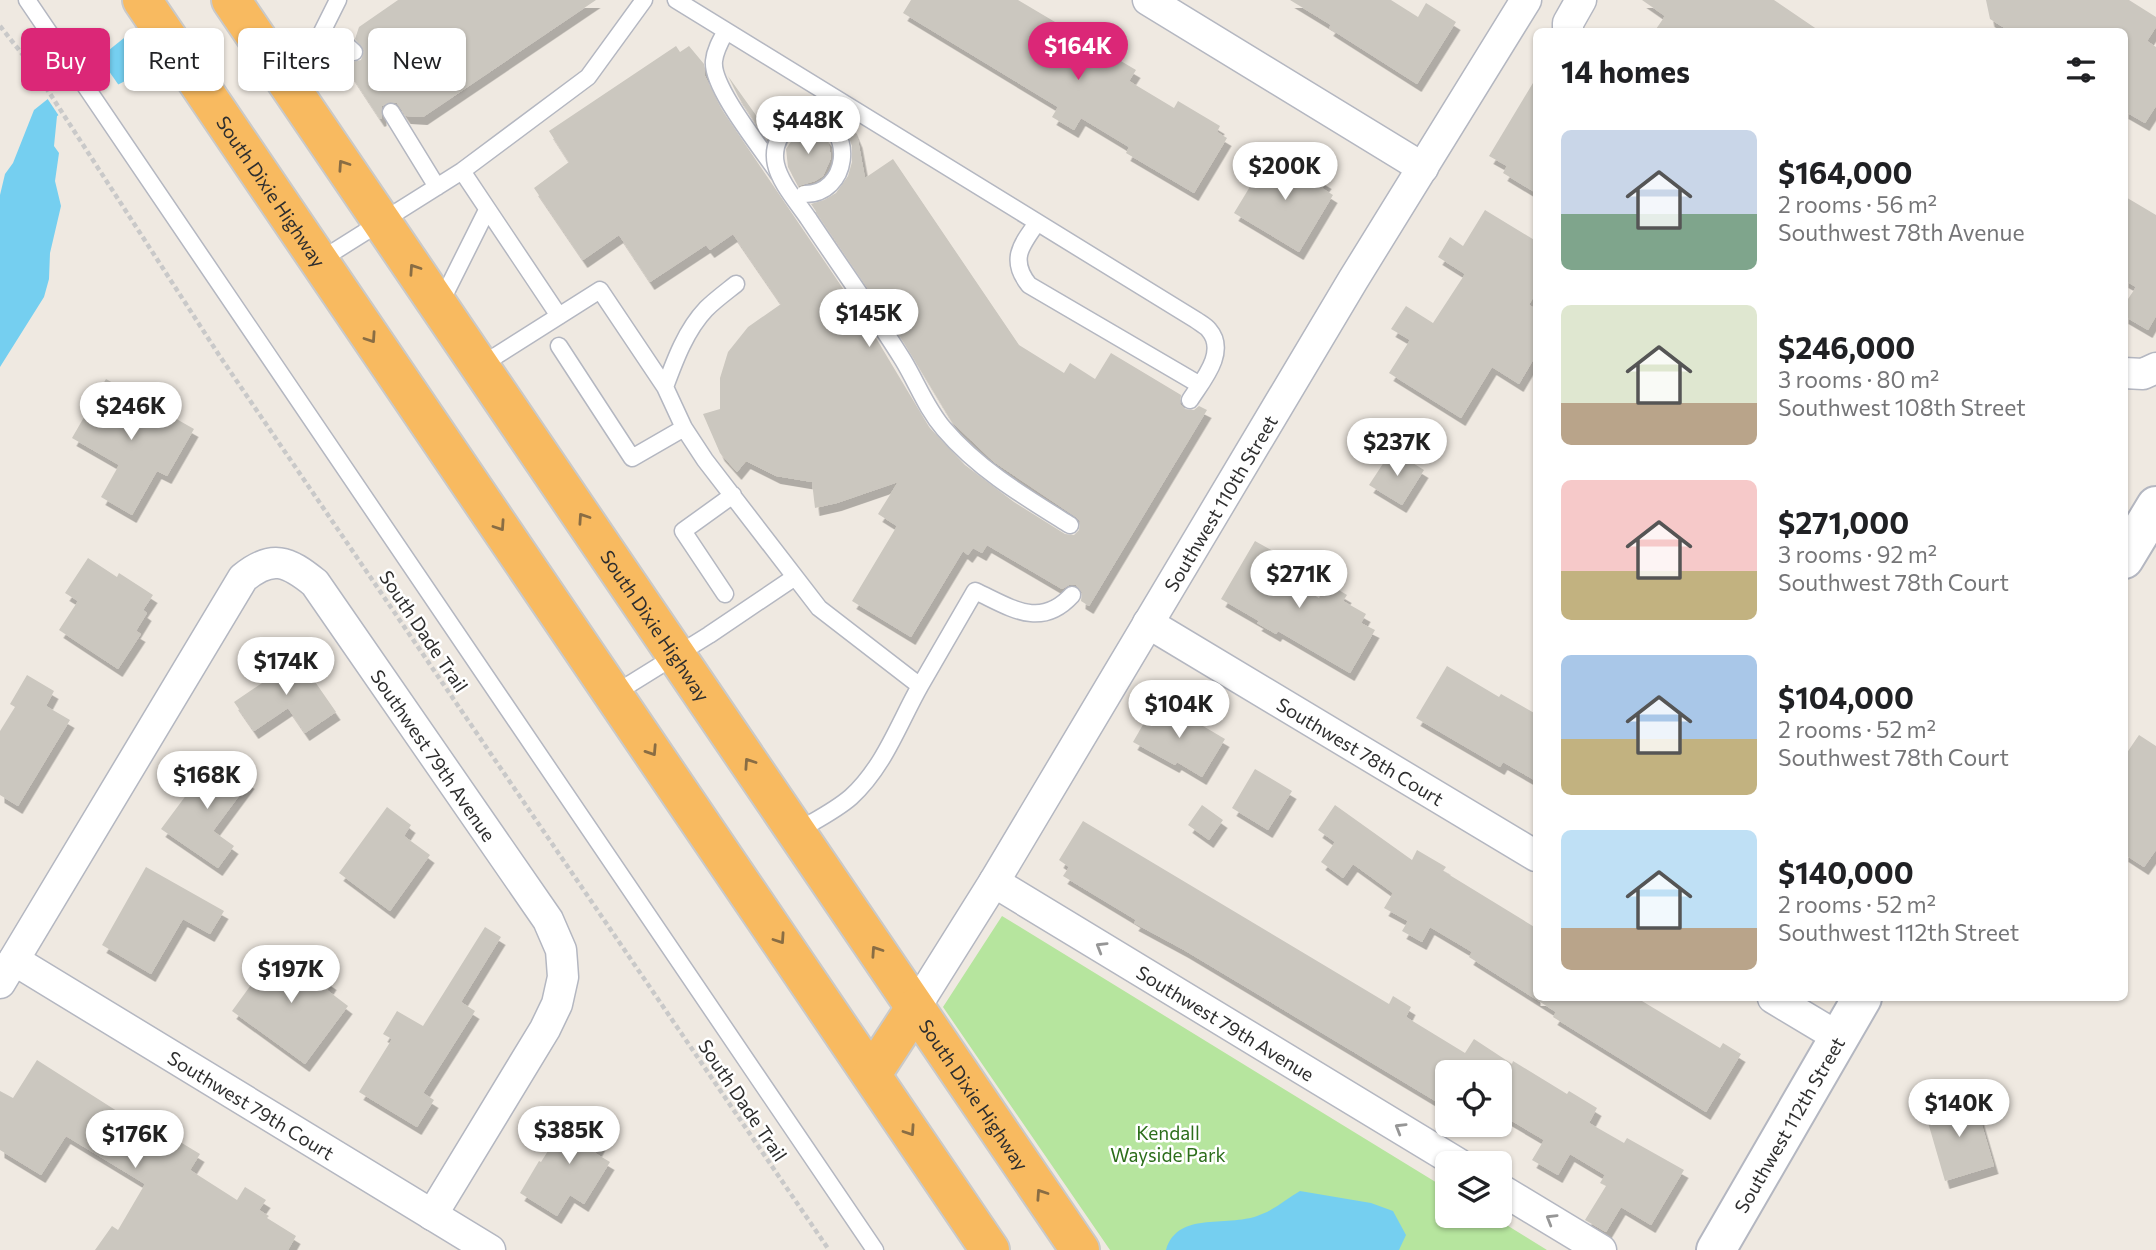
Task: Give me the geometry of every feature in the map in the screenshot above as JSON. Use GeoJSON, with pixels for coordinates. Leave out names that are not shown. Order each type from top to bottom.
{"type":"FeatureCollection","features":[{"type":"Feature","properties":{"kind":"highway","name":"South Dixie Highway"},"geometry":{"type":"LineString","coordinates":[[142,0],[990,1250]]}},
{"type":"Feature","properties":{"kind":"highway","name":"South Dixie Highway"},"geometry":{"type":"LineString","coordinates":[[231,0],[250,28]]}},
{"type":"Feature","properties":{"kind":"highway","name":"South Dixie Highway"},"geometry":{"type":"LineString","coordinates":[[294,91],[1080,1250]]}},
{"type":"Feature","properties":{"kind":"highway"},"geometry":{"type":"LineString","coordinates":[[872,1074],[915,1008]]}},
{"type":"Feature","properties":{"kind":"main road"},"geometry":{"type":"LineString","coordinates":[[2128,552],[2156,506]]}},
{"type":"Feature","properties":{"kind":"main road","name":"Southwest 112th Street"},"geometry":{"type":"LineString","coordinates":[[1716,1250],[1860,1001]]}},
{"type":"Feature","properties":{"kind":"street"},"geometry":{"type":"LineString","coordinates":[[1148,0],[1423,168]]}},
{"type":"Feature","properties":{"kind":"street","name":"Southwest 110th Street"},"geometry":{"type":"LineString","coordinates":[[915,1008],[994,882],[1347,290],[1526,0]]}},
{"type":"Feature","properties":{"kind":"street"},"geometry":{"type":"LineString","coordinates":[[1568,28],[1568,23],[1581,0]]}},
{"type":"Feature","properties":{"kind":"street"},"geometry":{"type":"LineString","coordinates":[[2128,373],[2143,374],[2156,368]]}},
{"type":"Feature","properties":{"kind":"street","name":"Southwest 79th Avenue"},"geometry":{"type":"LineString","coordinates":[[7,972],[230,597],[258,566],[271,562],[286,564],[300,572],[315,583],[548,920],[561,950],[563,977],[557,1004],[432,1215]]}},
{"type":"Feature","properties":{"kind":"street","name":"Southwest 78th Court"},"geometry":{"type":"LineString","coordinates":[[1148,623],[1533,854]]}},
{"type":"Feature","properties":{"kind":"street","name":"Southwest 79th Avenue"},"geometry":{"type":"LineString","coordinates":[[994,882],[1438,1151]]}},
{"type":"Feature","properties":{"kind":"street","name":"Southwest 79th Court"},"geometry":{"type":"LineString","coordinates":[[7,972],[490,1250]]}},
{"type":"Feature","properties":{"kind":"street"},"geometry":{"type":"LineString","coordinates":[[1778,1001],[1838,1037]]}},
{"type":"Feature","properties":{"kind":"street"},"geometry":{"type":"LineString","coordinates":[[1512,1195],[1601,1250]]}},
{"type":"Feature","properties":{"kind":"lane"},"geometry":{"type":"LineString","coordinates":[[27,0],[875,1250]]}},
{"type":"Feature","properties":{"kind":"lane"},"geometry":{"type":"LineString","coordinates":[[324,28],[338,0]]}},
{"type":"Feature","properties":{"kind":"lane"},"geometry":{"type":"LineString","coordinates":[[319,261],[462,170],[588,77],[644,0]]}},
{"type":"Feature","properties":{"kind":"lane"},"geometry":{"type":"LineString","coordinates":[[676,0],[1196,320],[1210,331],[1217,346],[1214,359],[1190,400]]}},
{"type":"Feature","properties":{"kind":"lane"},"geometry":{"type":"LineString","coordinates":[[726,31],[713,62],[715,75],[723,92],[780,176],[793,189],[804,194],[817,195],[836,178],[842,162],[842,150],[835,132],[816,118],[793,120],[777,138],[774,154],[779,177],[904,362],[928,407],[943,428],[968,454],[1000,481],[1070,525]]}},
{"type":"Feature","properties":{"kind":"lane"},"geometry":{"type":"LineString","coordinates":[[391,112],[437,187]]}},
{"type":"Feature","properties":{"kind":"lane"},"geometry":{"type":"LineString","coordinates":[[462,170],[559,316]]}},
{"type":"Feature","properties":{"kind":"lane"},"geometry":{"type":"LineString","coordinates":[[439,307],[487,210]]}},
{"type":"Feature","properties":{"kind":"lane"},"geometry":{"type":"LineString","coordinates":[[1037,223],[1022,243],[1017,261],[1021,274],[1029,285],[1199,385]]}},
{"type":"Feature","properties":{"kind":"lane"},"geometry":{"type":"LineString","coordinates":[[665,387],[693,327],[706,309],[736,284]]}},
{"type":"Feature","properties":{"kind":"lane"},"geometry":{"type":"LineString","coordinates":[[480,366],[600,290],[665,387],[684,428],[705,460],[819,608],[920,686]]}},
{"type":"Feature","properties":{"kind":"lane"},"geometry":{"type":"LineString","coordinates":[[559,346],[632,458],[684,428]]}},
{"type":"Feature","properties":{"kind":"lane"},"geometry":{"type":"LineString","coordinates":[[724,594],[683,531],[733,495]]}},
{"type":"Feature","properties":{"kind":"lane"},"geometry":{"type":"LineString","coordinates":[[614,694],[795,577]]}},
{"type":"Feature","properties":{"kind":"lane"},"geometry":{"type":"LineString","coordinates":[[795,832],[850,798],[859,788],[890,743],[975,591],[1018,611],[1034,615],[1048,613],[1062,606],[1072,595]]}},
{"type":"Feature","properties":{"kind":"path","name":"South Dade Trail"},"geometry":{"type":"LineString","coordinates":[[0,26],[34,69],[219,355],[829,1250]]}},
{"type":"Feature","properties":{"kind":"green space","name":"Kendall Wayside Park"},"geometry":{"type":"Polygon","coordinates":[[[1002,916],[1435,1182],[1435,1228],[1511,1228],[1547,1250],[1110,1250],[943,1007],[1002,916]]]}},
{"type":"Feature","properties":{"kind":"water"},"geometry":{"type":"Polygon","coordinates":[[[124,38],[124,82],[110,89],[110,49],[124,38]]]}},
{"type":"Feature","properties":{"kind":"water"},"geometry":{"type":"Polygon","coordinates":[[[58,91],[106,91],[57,116],[54,146],[59,153],[55,181],[61,206],[50,253],[49,279],[44,297],[0,367],[0,195],[5,174],[13,163],[34,110],[58,91]]]}},
{"type":"Feature","properties":{"kind":"water"},"geometry":{"type":"Polygon","coordinates":[[[1300,1191],[1371,1203],[1393,1211],[1406,1235],[1399,1250],[1166,1250],[1172,1237],[1182,1229],[1206,1222],[1249,1218],[1262,1214],[1300,1191]]]}},
{"type":"Feature","properties":{"kind":"pier"},"geometry":{"type":"Polygon","coordinates":[[[110,73],[120,87],[61,119],[45,95],[50,91],[110,91],[110,73]]]}},
{"type":"Feature","properties":{"kind":"building"},"geometry":{"type":"Polygon","coordinates":[[[398,0],[596,0],[466,88],[466,28],[368,28],[368,91],[461,91],[423,117],[406,116],[397,103],[390,102],[382,106],[380,119],[354,79],[354,62],[361,60],[364,50],[355,39],[359,27],[398,0]]]}},
{"type":"Feature","properties":{"kind":"building"},"geometry":{"type":"Polygon","coordinates":[[[911,0],[1018,0],[1136,70],[1129,81],[1174,108],[1178,101],[1220,126],[1217,132],[1227,138],[1194,193],[1126,153],[1129,147],[1081,118],[1074,130],[1052,117],[1058,107],[903,13],[911,0]]]}},
{"type":"Feature","properties":{"kind":"building"},"geometry":{"type":"Polygon","coordinates":[[[1290,0],[1391,0],[1418,17],[1426,3],[1456,22],[1417,84],[1290,0]]]}},
{"type":"Feature","properties":{"kind":"building"},"geometry":{"type":"Polygon","coordinates":[[[1642,0],[1774,0],[1815,28],[1657,28],[1665,16],[1642,0]]]}},
{"type":"Feature","properties":{"kind":"building"},"geometry":{"type":"Polygon","coordinates":[[[1986,0],[2129,0],[2156,17],[2156,27],[2147,41],[2156,47],[2156,106],[2145,123],[2128,113],[2128,28],[2005,28],[1990,19],[1986,0]]]}},
{"type":"Feature","properties":{"kind":"building"},"geometry":{"type":"Polygon","coordinates":[[[676,46],[680,52],[689,46],[704,64],[705,76],[720,107],[871,330],[929,427],[965,465],[1014,502],[1065,534],[1074,535],[1079,530],[1080,521],[1076,517],[994,462],[952,422],[900,336],[811,204],[836,193],[848,176],[852,162],[852,146],[845,127],[832,114],[817,108],[802,108],[785,113],[767,140],[728,76],[763,125],[784,111],[800,105],[821,105],[841,114],[852,126],[858,140],[865,178],[893,159],[1019,345],[1064,373],[1070,363],[1095,379],[1111,353],[1181,395],[1180,404],[1185,409],[1194,410],[1199,406],[1207,410],[1089,606],[1081,601],[1082,592],[1076,585],[1062,589],[987,545],[982,553],[973,548],[968,555],[963,551],[911,637],[852,601],[897,526],[878,514],[898,482],[815,508],[812,482],[776,476],[746,461],[737,472],[720,453],[703,414],[720,409],[720,378],[728,352],[748,327],[781,304],[733,234],[710,250],[706,245],[650,282],[619,235],[583,260],[534,188],[569,162],[549,131],[676,46]]]}},
{"type":"Feature","properties":{"kind":"building"},"geometry":{"type":"Polygon","coordinates":[[[1533,83],[1533,191],[1503,173],[1507,166],[1489,156],[1533,83]]]}},
{"type":"Feature","properties":{"kind":"building"},"geometry":{"type":"Polygon","coordinates":[[[811,128],[828,139],[831,158],[823,176],[798,186],[788,167],[786,149],[799,130],[811,128]]]}},
{"type":"Feature","properties":{"kind":"building"},"geometry":{"type":"Polygon","coordinates":[[[1284,155],[1327,181],[1322,188],[1333,195],[1299,252],[1234,213],[1268,157],[1279,164],[1284,155]]]}},
{"type":"Feature","properties":{"kind":"building"},"geometry":{"type":"Polygon","coordinates":[[[2128,198],[2156,215],[2156,316],[2148,330],[2128,318],[2128,299],[2136,287],[2128,282],[2128,198]]]}},
{"type":"Feature","properties":{"kind":"building"},"geometry":{"type":"Polygon","coordinates":[[[1485,210],[1533,239],[1533,298],[1529,305],[1533,307],[1533,360],[1519,384],[1492,367],[1461,418],[1389,373],[1410,340],[1391,329],[1406,306],[1433,323],[1465,274],[1438,257],[1450,237],[1463,246],[1485,210]]]}},
{"type":"Feature","properties":{"kind":"building"},"geometry":{"type":"Polygon","coordinates":[[[106,379],[194,429],[167,476],[157,471],[132,515],[101,497],[119,465],[72,438],[106,379]]]}},
{"type":"Feature","properties":{"kind":"building"},"geometry":{"type":"Polygon","coordinates":[[[1392,450],[1424,470],[1402,505],[1369,485],[1392,450]]]}},
{"type":"Feature","properties":{"kind":"building"},"geometry":{"type":"Polygon","coordinates":[[[1255,541],[1278,554],[1270,570],[1319,598],[1327,583],[1347,595],[1343,601],[1366,614],[1361,623],[1375,630],[1350,673],[1278,631],[1276,634],[1221,599],[1255,541]]]}},
{"type":"Feature","properties":{"kind":"building"},"geometry":{"type":"Polygon","coordinates":[[[88,558],[117,577],[119,573],[153,595],[143,610],[147,613],[136,631],[141,634],[118,669],[59,630],[78,601],[65,593],[88,558]]]}},
{"type":"Feature","properties":{"kind":"building"},"geometry":{"type":"Polygon","coordinates":[[[295,653],[336,712],[305,733],[288,708],[254,731],[234,702],[265,681],[262,676],[295,653]]]}},
{"type":"Feature","properties":{"kind":"building"},"geometry":{"type":"Polygon","coordinates":[[[1447,666],[1499,697],[1501,694],[1533,712],[1533,779],[1503,762],[1500,767],[1416,718],[1447,666]]]}},
{"type":"Feature","properties":{"kind":"building"},"geometry":{"type":"Polygon","coordinates":[[[27,675],[54,691],[46,706],[70,720],[18,806],[0,795],[0,731],[15,707],[10,704],[27,675]]]}},
{"type":"Feature","properties":{"kind":"building"},"geometry":{"type":"Polygon","coordinates":[[[1156,702],[1180,716],[1181,713],[1225,739],[1202,777],[1133,742],[1156,702]]]}},
{"type":"Feature","properties":{"kind":"building"},"geometry":{"type":"Polygon","coordinates":[[[2139,735],[2156,746],[2156,850],[2144,867],[2128,857],[2128,751],[2139,735]]]}},
{"type":"Feature","properties":{"kind":"building"},"geometry":{"type":"Polygon","coordinates":[[[216,755],[250,781],[213,831],[234,846],[218,868],[161,829],[216,755]]]}},
{"type":"Feature","properties":{"kind":"building"},"geometry":{"type":"Polygon","coordinates":[[[1255,769],[1292,791],[1268,830],[1232,808],[1255,769]]]}},
{"type":"Feature","properties":{"kind":"building"},"geometry":{"type":"Polygon","coordinates":[[[1202,805],[1223,820],[1209,840],[1188,825],[1202,805]]]}},
{"type":"Feature","properties":{"kind":"building"},"geometry":{"type":"Polygon","coordinates":[[[1335,805],[1412,860],[1417,850],[1446,867],[1443,871],[1533,926],[1533,997],[1469,957],[1472,952],[1430,927],[1422,942],[1402,931],[1408,921],[1384,908],[1393,893],[1353,864],[1343,878],[1321,862],[1335,842],[1318,830],[1335,805]]]}},
{"type":"Feature","properties":{"kind":"building"},"geometry":{"type":"Polygon","coordinates":[[[387,807],[411,825],[404,836],[430,855],[390,911],[339,873],[387,807]]]}},
{"type":"Feature","properties":{"kind":"building"},"geometry":{"type":"Polygon","coordinates":[[[1083,821],[1389,1004],[1393,996],[1411,1007],[1406,1017],[1465,1053],[1474,1039],[1506,1060],[1435,1060],[1435,1101],[1184,950],[1134,923],[1136,920],[1063,876],[1069,867],[1059,860],[1083,821]]]}},
{"type":"Feature","properties":{"kind":"building"},"geometry":{"type":"Polygon","coordinates":[[[146,867],[224,911],[210,934],[183,919],[151,974],[102,945],[146,867]]]}},
{"type":"Feature","properties":{"kind":"building"},"geometry":{"type":"Polygon","coordinates":[[[485,927],[501,937],[461,1002],[475,1011],[423,1093],[434,1100],[417,1127],[359,1092],[392,1039],[383,1034],[397,1011],[423,1026],[485,927]]]}},
{"type":"Feature","properties":{"kind":"building"},"geometry":{"type":"Polygon","coordinates":[[[280,945],[332,982],[327,990],[348,1006],[305,1064],[232,1011],[280,945]]]}},
{"type":"Feature","properties":{"kind":"building"},"geometry":{"type":"Polygon","coordinates":[[[1539,1001],[1642,1001],[1720,1048],[1723,1043],[1741,1054],[1706,1112],[1553,1017],[1556,1012],[1539,1001]]]}},
{"type":"Feature","properties":{"kind":"building"},"geometry":{"type":"Polygon","coordinates":[[[37,1060],[120,1113],[121,1110],[138,1121],[144,1111],[166,1124],[162,1131],[200,1154],[190,1170],[237,1200],[245,1187],[266,1200],[259,1210],[296,1236],[288,1250],[95,1250],[112,1226],[118,1230],[145,1184],[66,1136],[41,1175],[0,1150],[0,1091],[13,1098],[37,1060]]]}},
{"type":"Feature","properties":{"kind":"building"},"geometry":{"type":"Polygon","coordinates":[[[1513,1061],[1567,1094],[1569,1091],[1597,1108],[1589,1123],[1624,1143],[1627,1138],[1684,1170],[1651,1225],[1621,1207],[1606,1232],[1585,1220],[1606,1186],[1600,1183],[1605,1175],[1570,1154],[1558,1175],[1532,1160],[1544,1140],[1512,1121],[1513,1061]]]}},
{"type":"Feature","properties":{"kind":"building"},"geometry":{"type":"Polygon","coordinates":[[[1974,1098],[1994,1166],[1945,1181],[1925,1112],[1974,1098]]]}},
{"type":"Feature","properties":{"kind":"building"},"geometry":{"type":"Polygon","coordinates":[[[576,1111],[608,1130],[595,1153],[610,1162],[584,1204],[570,1195],[557,1216],[520,1193],[539,1161],[541,1162],[553,1143],[556,1144],[576,1111]]]}}]}
